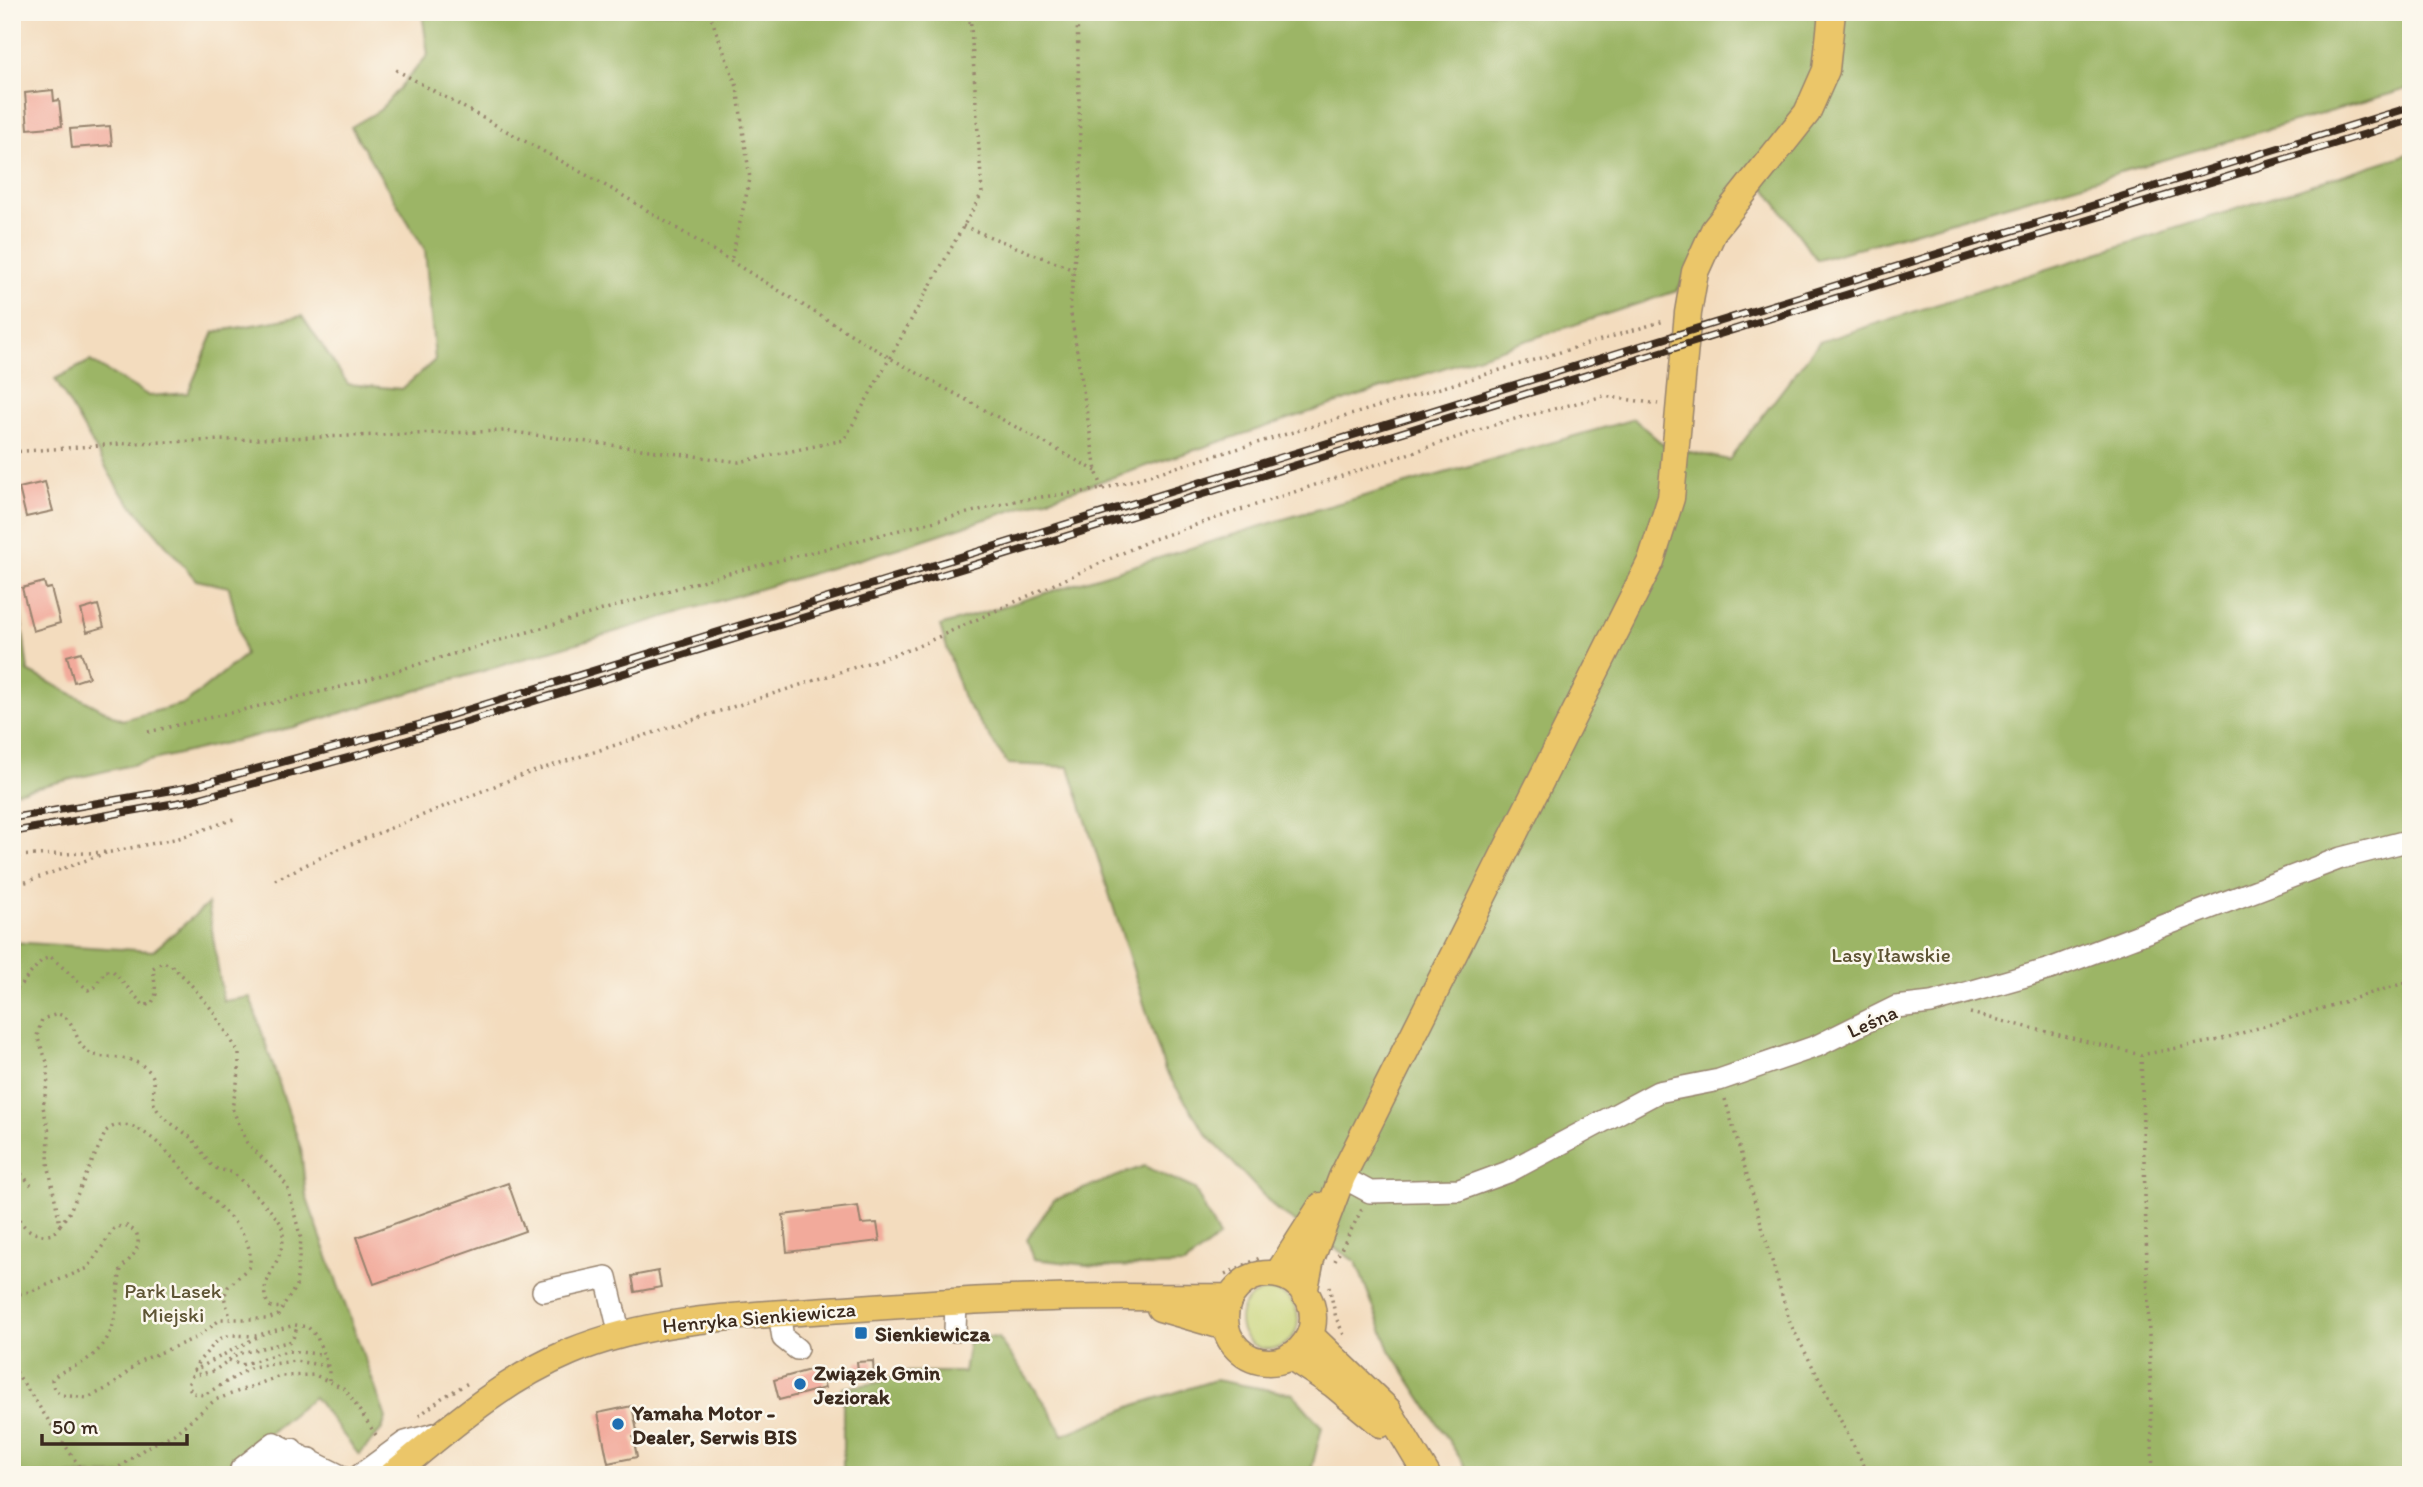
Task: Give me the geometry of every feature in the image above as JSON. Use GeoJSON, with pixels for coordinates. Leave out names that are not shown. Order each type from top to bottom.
{"type":"FeatureCollection","features":[{"type":"Feature","properties":{"kind":"main road"},"geometry":{"type":"LineString","coordinates":[[1304,1293],[1311,1259],[1342,1177],[1651,561],[1671,498],[1688,313],[1695,272],[1714,230],[1807,113],[1826,70],[1832,12]]}},
{"type":"Feature","properties":{"kind":"main road"},"geometry":{"type":"LineString","coordinates":[[1278,1275],[1342,1177]]}},
{"type":"Feature","properties":{"kind":"main road"},"geometry":{"type":"LineString","coordinates":[[1278,1275],[1290,1280],[1304,1293],[1312,1310],[1310,1335],[1290,1356],[1266,1361],[1243,1354],[1232,1342],[1226,1326],[1226,1311],[1230,1297],[1250,1278],[1278,1275]]}},
{"type":"Feature","properties":{"kind":"main road","name":"Henryka Sienkiewicza"},"geometry":{"type":"LineString","coordinates":[[392,1475],[446,1430],[524,1376],[568,1353],[620,1335],[693,1320],[1049,1297],[1230,1297]]}},
{"type":"Feature","properties":{"kind":"main road","name":"Henryka Sienkiewicza"},"geometry":{"type":"LineString","coordinates":[[1126,1299],[1226,1326]]}},
{"type":"Feature","properties":{"kind":"main road"},"geometry":{"type":"LineString","coordinates":[[1310,1335],[1388,1410],[1424,1470]]}},
{"type":"Feature","properties":{"kind":"main road"},"geometry":{"type":"LineString","coordinates":[[1290,1356],[1333,1384],[1381,1424],[1424,1470]]}},
{"type":"Feature","properties":{"kind":"lane","name":"Leśna"},"geometry":{"type":"LineString","coordinates":[[1342,1177],[1370,1192],[1459,1191],[1508,1172],[1658,1092],[1720,1080],[1817,1046],[1896,1007],[1931,1003],[2050,970],[2341,858],[2411,840]]}},
{"type":"Feature","properties":{"kind":"lane"},"geometry":{"type":"LineString","coordinates":[[543,1292],[606,1277],[620,1335]]}},
{"type":"Feature","properties":{"kind":"lane"},"geometry":{"type":"LineString","coordinates":[[955,1331],[957,1303]]}},
{"type":"Feature","properties":{"kind":"lane"},"geometry":{"type":"LineString","coordinates":[[779,1314],[783,1338],[797,1349]]}},
{"type":"Feature","properties":{"kind":"lane"},"geometry":{"type":"LineString","coordinates":[[360,1475],[405,1442],[446,1430]]}},
{"type":"Feature","properties":{"kind":"lane"},"geometry":{"type":"LineString","coordinates":[[246,1475],[241,1469],[272,1444],[279,1443],[339,1475]]}},
{"type":"Feature","properties":{"kind":"lane"},"geometry":{"type":"LineString","coordinates":[[263,1475],[301,1454]]}},
{"type":"Feature","properties":{"kind":"lane"},"geometry":{"type":"LineString","coordinates":[[292,1475],[301,1454]]}},
{"type":"Feature","properties":{"kind":"path"},"geometry":{"type":"LineString","coordinates":[[709,12],[737,87],[750,179],[731,261]]}},
{"type":"Feature","properties":{"kind":"path"},"geometry":{"type":"LineString","coordinates":[[958,12],[971,25]]}},
{"type":"Feature","properties":{"kind":"path"},"geometry":{"type":"LineString","coordinates":[[12,452],[133,443],[505,432],[739,462],[844,440],[982,193],[970,12]]}},
{"type":"Feature","properties":{"kind":"path"},"geometry":{"type":"LineString","coordinates":[[1077,12],[1081,192],[1070,308],[1096,471],[1103,489]]}},
{"type":"Feature","properties":{"kind":"path"},"geometry":{"type":"LineString","coordinates":[[396,70],[618,192],[890,358],[1096,471]]}},
{"type":"Feature","properties":{"kind":"path"},"geometry":{"type":"LineString","coordinates":[[963,226],[1074,270]]}},
{"type":"Feature","properties":{"kind":"path"},"geometry":{"type":"LineString","coordinates":[[148,732],[341,687],[725,573],[1019,500],[1103,489],[1688,313]]}},
{"type":"Feature","properties":{"kind":"path"},"geometry":{"type":"LineString","coordinates":[[275,880],[334,851],[517,777],[890,658],[1151,540],[1503,422],[1604,396],[1681,407]]}},
{"type":"Feature","properties":{"kind":"path"},"geometry":{"type":"LineString","coordinates":[[12,887],[111,852],[179,838],[237,818]]}},
{"type":"Feature","properties":{"kind":"path"},"geometry":{"type":"LineString","coordinates":[[12,856],[111,852]]}},
{"type":"Feature","properties":{"kind":"path"},"geometry":{"type":"LineString","coordinates":[[12,995],[42,960],[49,957],[88,990],[95,987],[105,971],[113,971],[144,1006],[152,1003],[155,996],[152,975],[156,965],[168,963],[187,980],[213,1011],[239,1053],[239,1077],[231,1105],[239,1129],[250,1146],[282,1178],[290,1194],[300,1229],[301,1248],[296,1286],[285,1307],[267,1319],[221,1319],[198,1337],[140,1361],[104,1391],[76,1399],[59,1393],[53,1387],[52,1380],[56,1375],[77,1367],[96,1354],[107,1340],[120,1294],[120,1272],[138,1246],[136,1232],[127,1226],[115,1227],[88,1268],[30,1292],[12,1295]]}},
{"type":"Feature","properties":{"kind":"path"},"geometry":{"type":"LineString","coordinates":[[1931,1003],[2141,1055],[2219,1040],[2411,981]]}},
{"type":"Feature","properties":{"kind":"path"},"geometry":{"type":"LineString","coordinates":[[60,1225],[48,1163],[49,1132],[43,1107],[47,1062],[37,1036],[42,1019],[58,1014],[69,1019],[82,1045],[89,1052],[103,1056],[123,1056],[147,1069],[155,1082],[153,1100],[157,1109],[190,1137],[215,1168],[233,1174],[275,1212],[281,1224],[284,1247],[264,1290],[271,1307],[278,1310],[285,1307]]}},
{"type":"Feature","properties":{"kind":"path"},"geometry":{"type":"LineString","coordinates":[[2141,1055],[2153,1475]]}},
{"type":"Feature","properties":{"kind":"path"},"geometry":{"type":"LineString","coordinates":[[1720,1080],[1790,1323],[1869,1475]]}},
{"type":"Feature","properties":{"kind":"path"},"geometry":{"type":"LineString","coordinates":[[16,1213],[24,1227],[41,1235],[53,1234],[69,1213],[106,1131],[124,1124],[149,1136],[169,1151],[246,1241],[251,1259],[249,1267],[228,1287],[224,1297],[230,1317]]}},
{"type":"Feature","properties":{"kind":"path"},"geometry":{"type":"LineString","coordinates":[[12,1143],[20,1164],[16,1213],[18,1253],[12,1265]]}},
{"type":"Feature","properties":{"kind":"path"},"geometry":{"type":"LineString","coordinates":[[12,1163],[31,1185]]}},
{"type":"Feature","properties":{"kind":"path"},"geometry":{"type":"LineString","coordinates":[[1325,1266],[1337,1261],[1370,1192]]}},
{"type":"Feature","properties":{"kind":"path"},"geometry":{"type":"LineString","coordinates":[[1327,1277],[1336,1318],[1346,1339]]}},
{"type":"Feature","properties":{"kind":"path"},"geometry":{"type":"LineString","coordinates":[[191,1373],[214,1371],[237,1354],[294,1340],[298,1325]]}},
{"type":"Feature","properties":{"kind":"path"},"geometry":{"type":"LineString","coordinates":[[327,1366],[295,1361],[263,1366],[244,1371],[204,1395],[192,1393],[188,1385],[191,1373],[219,1339],[260,1334],[298,1325],[308,1327],[314,1333],[327,1366],[329,1380]]}},
{"type":"Feature","properties":{"kind":"path"},"geometry":{"type":"LineString","coordinates":[[191,1373],[253,1342],[260,1334]]}},
{"type":"Feature","properties":{"kind":"path"},"geometry":{"type":"LineString","coordinates":[[229,1360],[241,1365],[290,1350],[321,1354]]}},
{"type":"Feature","properties":{"kind":"path"},"geometry":{"type":"LineString","coordinates":[[263,1366],[264,1359]]}},
{"type":"Feature","properties":{"kind":"path"},"geometry":{"type":"LineString","coordinates":[[12,1366],[85,1475]]}},
{"type":"Feature","properties":{"kind":"path"},"geometry":{"type":"LineString","coordinates":[[108,1475],[147,1447],[174,1434],[219,1397],[280,1376],[310,1375],[329,1380],[348,1391],[383,1445]]}},
{"type":"Feature","properties":{"kind":"green space"},"geometry":{"type":"Polygon","coordinates":[[[422,12],[2411,12],[2411,88],[1817,260],[1749,166],[1677,291],[898,548],[294,727],[12,793],[12,547],[28,671],[122,720],[186,703],[245,655],[229,587],[196,580],[119,490],[55,379],[90,361],[149,396],[188,393],[214,332],[302,316],[348,384],[402,389],[435,360],[425,250],[351,127],[380,110],[428,55],[422,12]]]}},
{"type":"Feature","properties":{"kind":"green space","name":"Lasy Iławskie"},"geometry":{"type":"Polygon","coordinates":[[[2411,153],[2411,1475],[1471,1475],[1390,1350],[1356,1262],[1277,1210],[1207,1135],[1165,1070],[1069,767],[1008,764],[963,698],[940,626],[1287,518],[1634,419],[1666,447],[1729,460],[1819,342],[2411,153]]]}},
{"type":"Feature","properties":{"kind":"green space","name":"Park Lasek Miejski"},"geometry":{"type":"Polygon","coordinates":[[[208,904],[223,1001],[250,997],[301,1149],[306,1196],[386,1418],[382,1429],[359,1455],[314,1397],[217,1475],[12,1475],[12,942],[153,951],[208,904]]]}},
{"type":"Feature","properties":{"kind":"green space"},"geometry":{"type":"Polygon","coordinates":[[[1144,1166],[1195,1189],[1219,1237],[1184,1265],[1104,1267],[1034,1259],[1027,1239],[1054,1200],[1144,1166]]]}},
{"type":"Feature","properties":{"kind":"green space"},"geometry":{"type":"Polygon","coordinates":[[[1269,1291],[1280,1293],[1293,1304],[1298,1320],[1296,1331],[1285,1344],[1269,1349],[1258,1347],[1245,1336],[1240,1320],[1242,1309],[1253,1296],[1269,1291]]]}},
{"type":"Feature","properties":{"kind":"green space"},"geometry":{"type":"Polygon","coordinates":[[[970,1335],[998,1338],[1048,1407],[1063,1435],[1135,1405],[1215,1380],[1293,1394],[1322,1427],[1310,1475],[843,1475],[843,1388],[877,1383],[905,1372],[964,1372],[970,1335]]]}},
{"type":"Feature","properties":{"kind":"building"},"geometry":{"type":"Polygon","coordinates":[[[53,90],[54,101],[59,100],[62,126],[28,129],[25,93],[53,90]]]}},
{"type":"Feature","properties":{"kind":"building"},"geometry":{"type":"Polygon","coordinates":[[[110,126],[112,145],[72,148],[70,129],[110,126]]]}},
{"type":"Feature","properties":{"kind":"building"},"geometry":{"type":"Polygon","coordinates":[[[45,482],[53,511],[26,517],[19,488],[45,482]]]}},
{"type":"Feature","properties":{"kind":"building"},"geometry":{"type":"Polygon","coordinates":[[[44,582],[46,589],[51,588],[60,623],[33,631],[22,588],[44,582]]]}},
{"type":"Feature","properties":{"kind":"building"},"geometry":{"type":"Polygon","coordinates":[[[98,605],[104,627],[87,632],[81,610],[98,605]]]}},
{"type":"Feature","properties":{"kind":"building"},"geometry":{"type":"Polygon","coordinates":[[[81,652],[89,677],[74,682],[67,656],[81,652]]]}},
{"type":"Feature","properties":{"kind":"building"},"geometry":{"type":"Polygon","coordinates":[[[508,1183],[525,1231],[374,1284],[357,1237],[508,1183]]]}},
{"type":"Feature","properties":{"kind":"building"},"geometry":{"type":"Polygon","coordinates":[[[858,1206],[861,1224],[877,1223],[880,1241],[787,1252],[783,1215],[858,1206]]]}},
{"type":"Feature","properties":{"kind":"building"},"geometry":{"type":"Polygon","coordinates":[[[658,1271],[661,1287],[635,1292],[632,1276],[658,1271]]]}},
{"type":"Feature","properties":{"kind":"building"},"geometry":{"type":"Polygon","coordinates":[[[873,1361],[874,1377],[859,1379],[857,1362],[873,1361]]]}},
{"type":"Feature","properties":{"kind":"building","name":"Związek Gmin Jeziorak"},"geometry":{"type":"Polygon","coordinates":[[[820,1367],[825,1388],[779,1400],[774,1380],[820,1367]]]}},
{"type":"Feature","properties":{"kind":"building","name":"Yamaha Motor - Dealer, Serwis BIS"},"geometry":{"type":"Polygon","coordinates":[[[632,1406],[638,1436],[633,1437],[637,1457],[608,1463],[598,1413],[632,1406]]]}},
{"type":"Feature","properties":{"kind":"railway"},"geometry":{"type":"LineString","coordinates":[[12,818],[190,787],[425,723],[2411,107]]}},
{"type":"Feature","properties":{"kind":"railway"},"geometry":{"type":"LineString","coordinates":[[12,832],[193,800],[366,753],[2411,120]]}},
{"type":"Feature","properties":{"kind":"place","name":"Sienkiewicza"},"geometry":{"type":"Point","coordinates":[861,1333]}},
{"type":"Feature","properties":{"kind":"place","name":"Związek Gmin Jeziorak"},"geometry":{"type":"Point","coordinates":[800,1384]}},
{"type":"Feature","properties":{"kind":"place","name":"Yamaha Motor - Dealer, Serwis BIS"},"geometry":{"type":"Point","coordinates":[618,1424]}}]}
